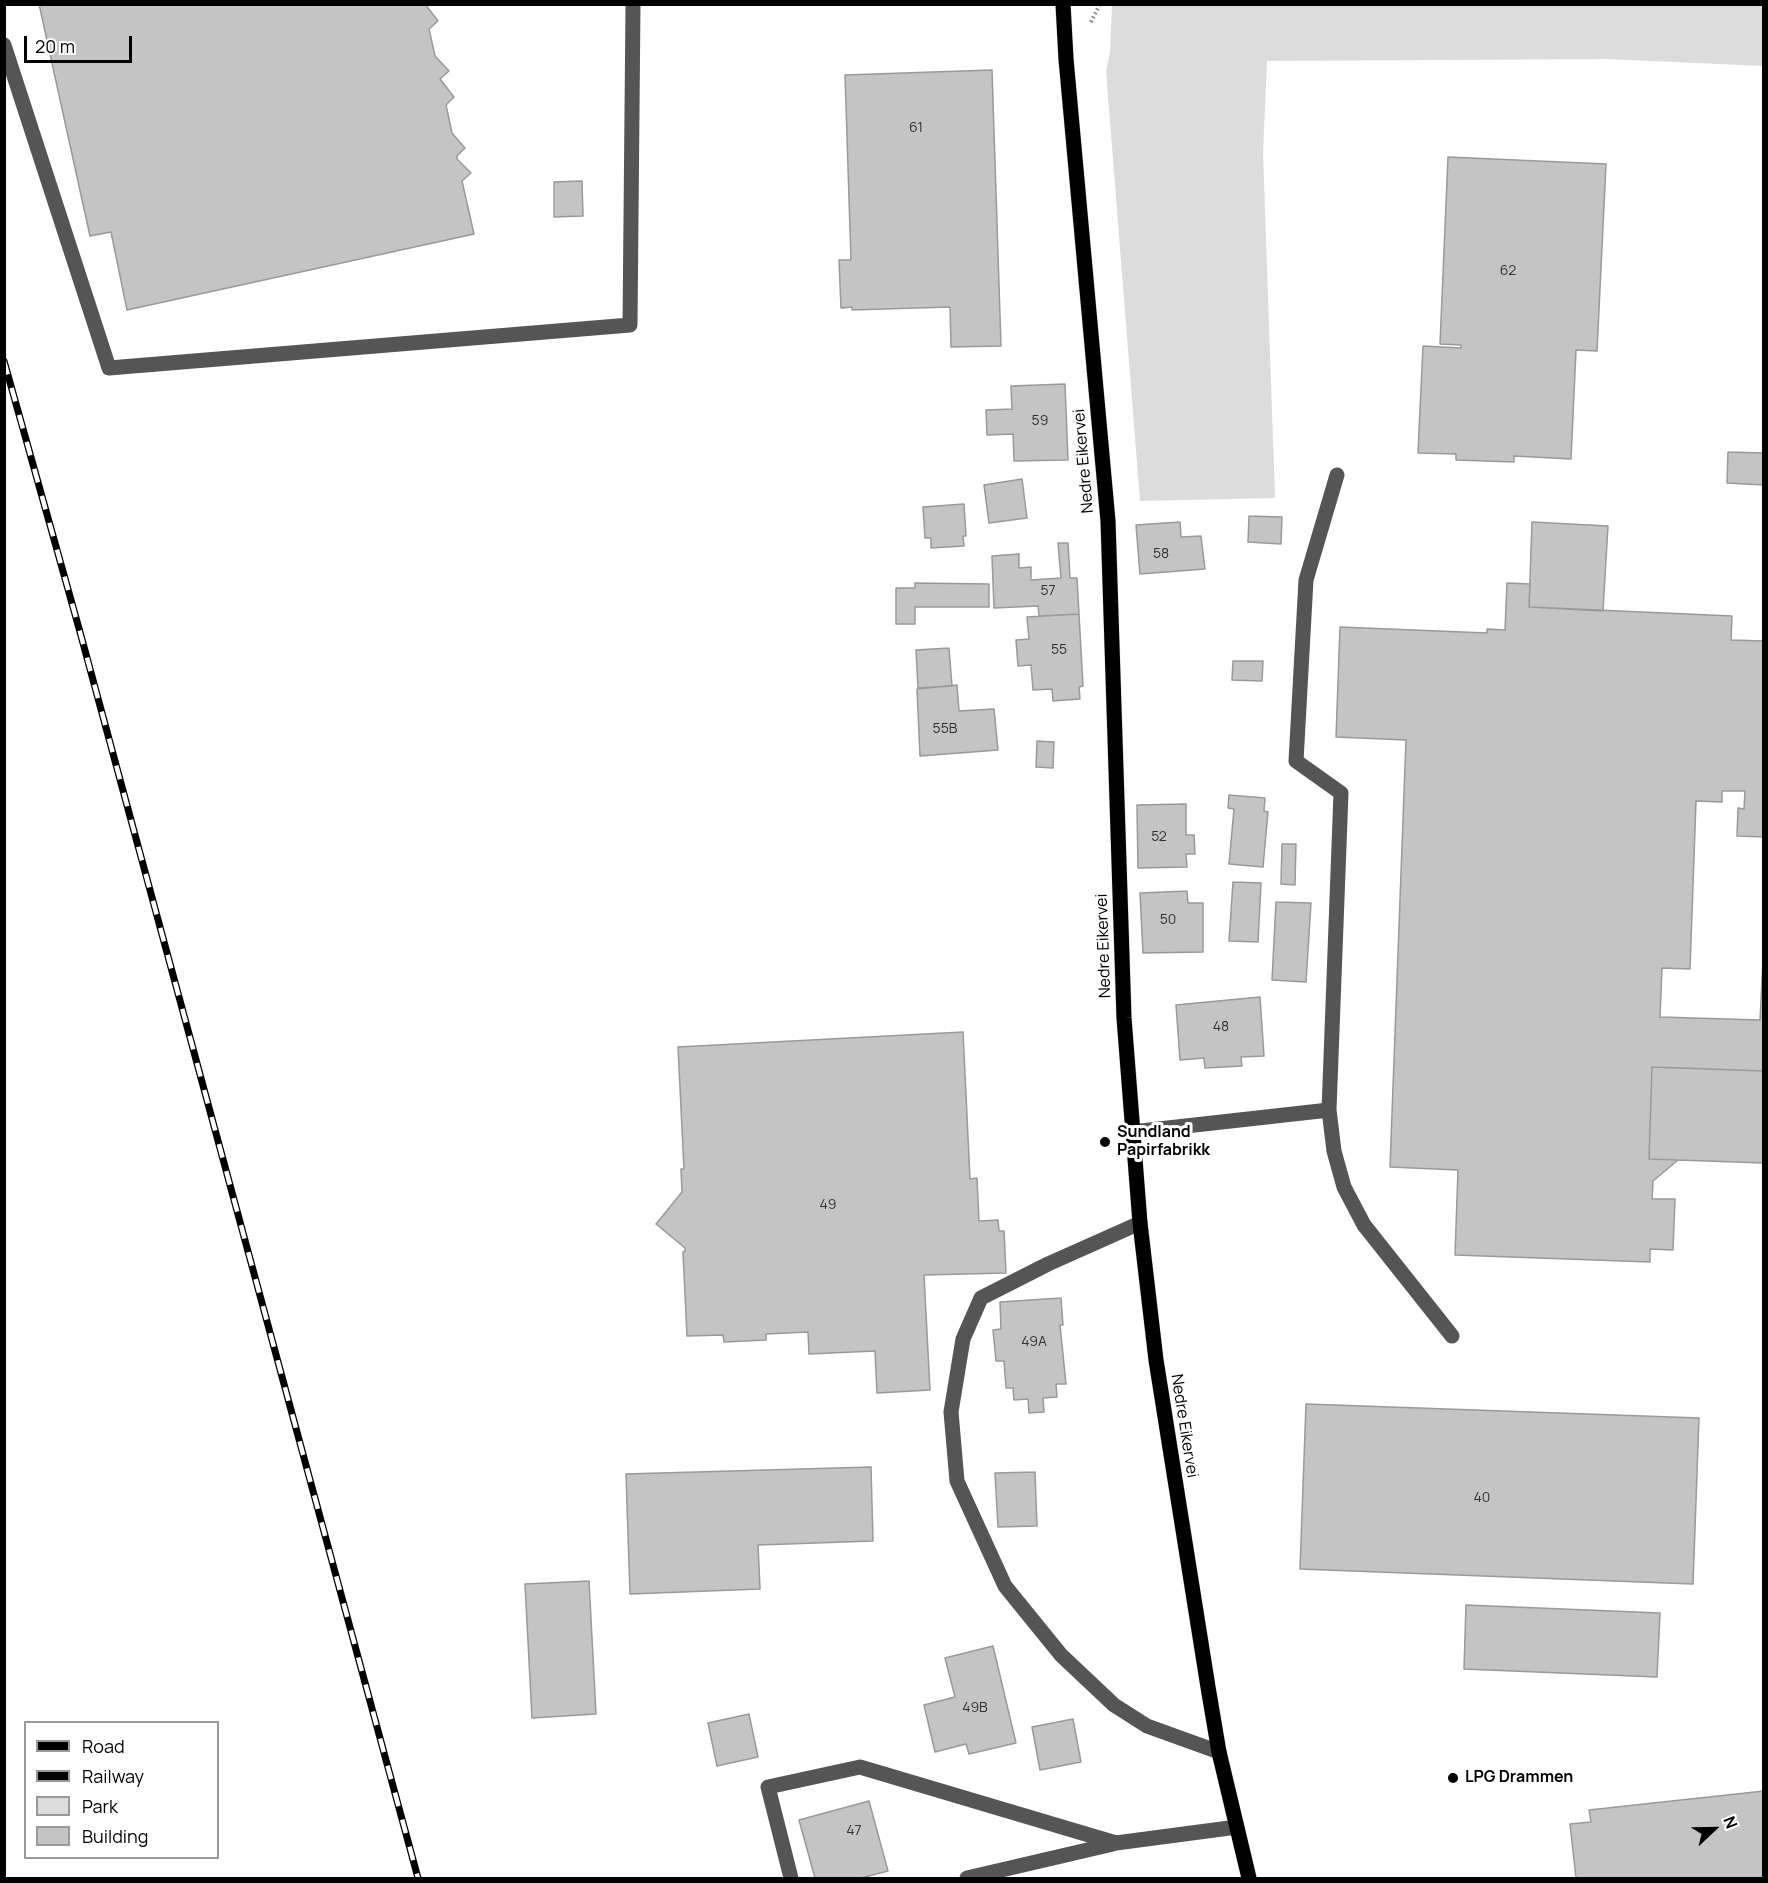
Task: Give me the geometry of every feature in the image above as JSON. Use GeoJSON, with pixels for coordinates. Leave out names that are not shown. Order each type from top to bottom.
{"type":"FeatureCollection","features":[{"type":"Feature","properties":{"kind":"main road","name":"Nedre Eikervei"},"geometry":{"type":"LineString","coordinates":[[1063,4],[1108,521],[1124,1018],[1140,1223],[1155,1360],[1219,1752],[1249,1878]]}},
{"type":"Feature","properties":{"kind":"lane"},"geometry":{"type":"LineString","coordinates":[[4,45],[109,368],[630,325],[633,4]]}},
{"type":"Feature","properties":{"kind":"lane"},"geometry":{"type":"LineString","coordinates":[[1337,475],[1306,580],[1296,761],[1341,793],[1329,1110],[1334,1151],[1344,1187],[1364,1225],[1452,1336]]}},
{"type":"Feature","properties":{"kind":"lane"},"geometry":{"type":"LineString","coordinates":[[1132,1132],[1329,1110]]}},
{"type":"Feature","properties":{"kind":"lane"},"geometry":{"type":"LineString","coordinates":[[1140,1223],[1048,1264],[981,1298],[963,1339],[951,1412],[957,1481],[1005,1586],[1061,1656],[1114,1705],[1147,1726],[1219,1752]]}},
{"type":"Feature","properties":{"kind":"lane"},"geometry":{"type":"LineString","coordinates":[[791,1878],[768,1787],[860,1767],[1116,1843]]}},
{"type":"Feature","properties":{"kind":"lane"},"geometry":{"type":"LineString","coordinates":[[967,1878],[1116,1843],[1237,1827]]}},
{"type":"Feature","properties":{"kind":"green space"},"geometry":{"type":"Polygon","coordinates":[[[1112,5],[1763,5],[1763,66],[1606,59],[1267,61],[1263,152],[1275,498],[1140,501],[1106,71],[1110,52],[1112,5]]]}},
{"type":"Feature","properties":{"kind":"building"},"geometry":{"type":"Polygon","coordinates":[[[39,4],[425,4],[438,21],[429,29],[435,56],[449,71],[440,79],[454,97],[446,105],[452,133],[465,148],[457,159],[471,173],[462,181],[474,234],[127,310],[111,232],[90,236],[39,4]]]}},
{"type":"Feature","properties":{"kind":"building"},"geometry":{"type":"Polygon","coordinates":[[[992,70],[1001,346],[951,347],[950,307],[852,310],[852,307],[841,308],[839,260],[851,260],[845,75],[992,70]]]}},
{"type":"Feature","properties":{"kind":"building"},"geometry":{"type":"Polygon","coordinates":[[[1448,157],[1606,164],[1597,351],[1576,350],[1571,459],[1514,456],[1514,462],[1456,460],[1456,454],[1418,453],[1423,346],[1461,348],[1461,345],[1440,344],[1448,157]]]}},
{"type":"Feature","properties":{"kind":"building"},"geometry":{"type":"Polygon","coordinates":[[[582,181],[583,216],[554,217],[554,182],[582,181]]]}},
{"type":"Feature","properties":{"kind":"building"},"geometry":{"type":"Polygon","coordinates":[[[1065,384],[1068,460],[1014,461],[1013,434],[987,435],[986,410],[1012,409],[1011,386],[1065,384]]]}},
{"type":"Feature","properties":{"kind":"building"},"geometry":{"type":"Polygon","coordinates":[[[1728,452],[1764,453],[1764,485],[1727,483],[1728,452]]]}},
{"type":"Feature","properties":{"kind":"building"},"geometry":{"type":"Polygon","coordinates":[[[1022,479],[1027,518],[989,523],[984,485],[1022,479]]]}},
{"type":"Feature","properties":{"kind":"building"},"geometry":{"type":"Polygon","coordinates":[[[964,504],[966,536],[963,536],[964,546],[931,548],[931,538],[925,538],[923,507],[964,504]]]}},
{"type":"Feature","properties":{"kind":"building"},"geometry":{"type":"Polygon","coordinates":[[[1249,516],[1282,517],[1281,544],[1248,542],[1249,516]]]}},
{"type":"Feature","properties":{"kind":"building"},"geometry":{"type":"Polygon","coordinates":[[[1180,522],[1181,537],[1201,536],[1205,569],[1140,574],[1136,525],[1180,522]]]}},
{"type":"Feature","properties":{"kind":"building"},"geometry":{"type":"Polygon","coordinates":[[[1532,522],[1608,526],[1603,611],[1529,607],[1532,522]]]}},
{"type":"Feature","properties":{"kind":"building"},"geometry":{"type":"Polygon","coordinates":[[[1058,543],[1068,543],[1070,578],[1077,578],[1079,614],[1039,616],[1038,606],[994,608],[992,556],[1019,554],[1019,568],[1031,567],[1031,580],[1061,578],[1058,543]]]}},
{"type":"Feature","properties":{"kind":"building"},"geometry":{"type":"Polygon","coordinates":[[[915,583],[989,584],[989,607],[915,607],[915,624],[896,624],[896,588],[915,588],[915,583]]]}},
{"type":"Feature","properties":{"kind":"building"},"geometry":{"type":"Polygon","coordinates":[[[1507,583],[1530,584],[1529,607],[1732,616],[1731,640],[1764,641],[1764,837],[1737,836],[1738,808],[1744,809],[1745,791],[1722,791],[1722,802],[1696,801],[1690,969],[1662,968],[1660,1017],[1760,1020],[1764,941],[1764,1071],[1652,1067],[1649,1159],[1678,1160],[1653,1181],[1652,1199],[1675,1199],[1673,1250],[1650,1249],[1650,1262],[1455,1255],[1458,1170],[1390,1167],[1406,740],[1336,737],[1340,627],[1487,633],[1487,629],[1505,630],[1507,583]]]}},
{"type":"Feature","properties":{"kind":"building"},"geometry":{"type":"Polygon","coordinates":[[[1079,614],[1083,686],[1079,687],[1080,699],[1053,701],[1052,689],[1033,690],[1031,665],[1018,666],[1016,640],[1029,639],[1027,617],[1079,614]]]}},
{"type":"Feature","properties":{"kind":"building"},"geometry":{"type":"Polygon","coordinates":[[[949,648],[952,686],[918,688],[916,650],[949,648]]]}},
{"type":"Feature","properties":{"kind":"building"},"geometry":{"type":"Polygon","coordinates":[[[1233,661],[1263,661],[1262,681],[1232,680],[1233,661]]]}},
{"type":"Feature","properties":{"kind":"building"},"geometry":{"type":"Polygon","coordinates":[[[957,685],[959,711],[994,709],[998,750],[920,756],[917,689],[957,685]]]}},
{"type":"Feature","properties":{"kind":"building"},"geometry":{"type":"Polygon","coordinates":[[[1037,741],[1054,742],[1053,768],[1036,767],[1037,741]]]}},
{"type":"Feature","properties":{"kind":"building"},"geometry":{"type":"Polygon","coordinates":[[[1229,795],[1265,798],[1264,811],[1268,812],[1263,867],[1229,864],[1234,809],[1228,808],[1229,795]]]}},
{"type":"Feature","properties":{"kind":"building"},"geometry":{"type":"Polygon","coordinates":[[[1186,804],[1186,835],[1194,835],[1195,854],[1186,854],[1187,867],[1138,868],[1137,805],[1186,804]]]}},
{"type":"Feature","properties":{"kind":"building"},"geometry":{"type":"Polygon","coordinates":[[[1282,844],[1296,844],[1295,885],[1281,884],[1282,844]]]}},
{"type":"Feature","properties":{"kind":"building"},"geometry":{"type":"Polygon","coordinates":[[[1233,882],[1261,883],[1258,942],[1229,941],[1233,882]]]}},
{"type":"Feature","properties":{"kind":"building"},"geometry":{"type":"Polygon","coordinates":[[[1187,891],[1188,903],[1203,903],[1203,952],[1143,953],[1140,893],[1187,891]]]}},
{"type":"Feature","properties":{"kind":"building"},"geometry":{"type":"Polygon","coordinates":[[[1276,902],[1311,903],[1306,982],[1272,980],[1276,902]]]}},
{"type":"Feature","properties":{"kind":"building"},"geometry":{"type":"Polygon","coordinates":[[[1260,997],[1264,1056],[1241,1057],[1242,1066],[1205,1068],[1204,1058],[1180,1060],[1176,1005],[1260,997]]]}},
{"type":"Feature","properties":{"kind":"building"},"geometry":{"type":"Polygon","coordinates":[[[963,1032],[970,1179],[977,1178],[979,1221],[998,1220],[999,1231],[1004,1231],[1006,1273],[924,1275],[930,1390],[877,1393],[875,1351],[809,1354],[808,1332],[766,1334],[766,1340],[724,1342],[723,1335],[687,1336],[683,1252],[685,1248],[656,1224],[682,1192],[681,1169],[684,1169],[678,1047],[963,1032]]]}},
{"type":"Feature","properties":{"kind":"building"},"geometry":{"type":"Polygon","coordinates":[[[1652,1067],[1764,1071],[1764,1163],[1649,1159],[1652,1067]]]}},
{"type":"Feature","properties":{"kind":"building"},"geometry":{"type":"Polygon","coordinates":[[[1061,1298],[1063,1325],[1060,1325],[1066,1384],[1056,1384],[1057,1397],[1043,1398],[1044,1412],[1029,1413],[1028,1399],[1014,1400],[1013,1388],[1006,1388],[1004,1361],[996,1361],[993,1330],[1001,1329],[1000,1302],[1061,1298]]]}},
{"type":"Feature","properties":{"kind":"building"},"geometry":{"type":"Polygon","coordinates":[[[1306,1404],[1699,1418],[1693,1584],[1300,1569],[1306,1404]]]}},
{"type":"Feature","properties":{"kind":"building"},"geometry":{"type":"Polygon","coordinates":[[[871,1467],[873,1541],[758,1545],[760,1589],[630,1594],[626,1474],[871,1467]]]}},
{"type":"Feature","properties":{"kind":"building"},"geometry":{"type":"Polygon","coordinates":[[[1035,1472],[1037,1526],[998,1527],[995,1473],[1035,1472]]]}},
{"type":"Feature","properties":{"kind":"building"},"geometry":{"type":"Polygon","coordinates":[[[589,1581],[596,1714],[532,1718],[525,1584],[589,1581]]]}},
{"type":"Feature","properties":{"kind":"building"},"geometry":{"type":"Polygon","coordinates":[[[1466,1605],[1660,1613],[1657,1677],[1464,1669],[1466,1605]]]}},
{"type":"Feature","properties":{"kind":"building"},"geometry":{"type":"Polygon","coordinates":[[[993,1646],[1016,1743],[969,1754],[966,1744],[935,1752],[924,1705],[955,1697],[945,1658],[993,1646]]]}},
{"type":"Feature","properties":{"kind":"building"},"geometry":{"type":"Polygon","coordinates":[[[749,1714],[758,1757],[717,1766],[708,1723],[749,1714]]]}},
{"type":"Feature","properties":{"kind":"building"},"geometry":{"type":"Polygon","coordinates":[[[1073,1719],[1081,1762],[1040,1770],[1032,1727],[1073,1719]]]}},
{"type":"Feature","properties":{"kind":"building"},"geometry":{"type":"Polygon","coordinates":[[[1764,1791],[1764,1878],[1576,1878],[1570,1824],[1591,1822],[1589,1810],[1764,1791]]]}},
{"type":"Feature","properties":{"kind":"building"},"geometry":{"type":"Polygon","coordinates":[[[869,1801],[888,1871],[861,1878],[815,1878],[799,1820],[869,1801]]]}},
{"type":"Feature","properties":{"kind":"railway"},"geometry":{"type":"LineString","coordinates":[[4,361],[80,632],[418,1878]]}},
{"type":"Feature","properties":{"kind":"place","name":"Sundland Papirfabrikk"},"geometry":{"type":"Point","coordinates":[1105,1142]}},
{"type":"Feature","properties":{"kind":"place","name":"LPG Drammen"},"geometry":{"type":"Point","coordinates":[1453,1778]}}]}
